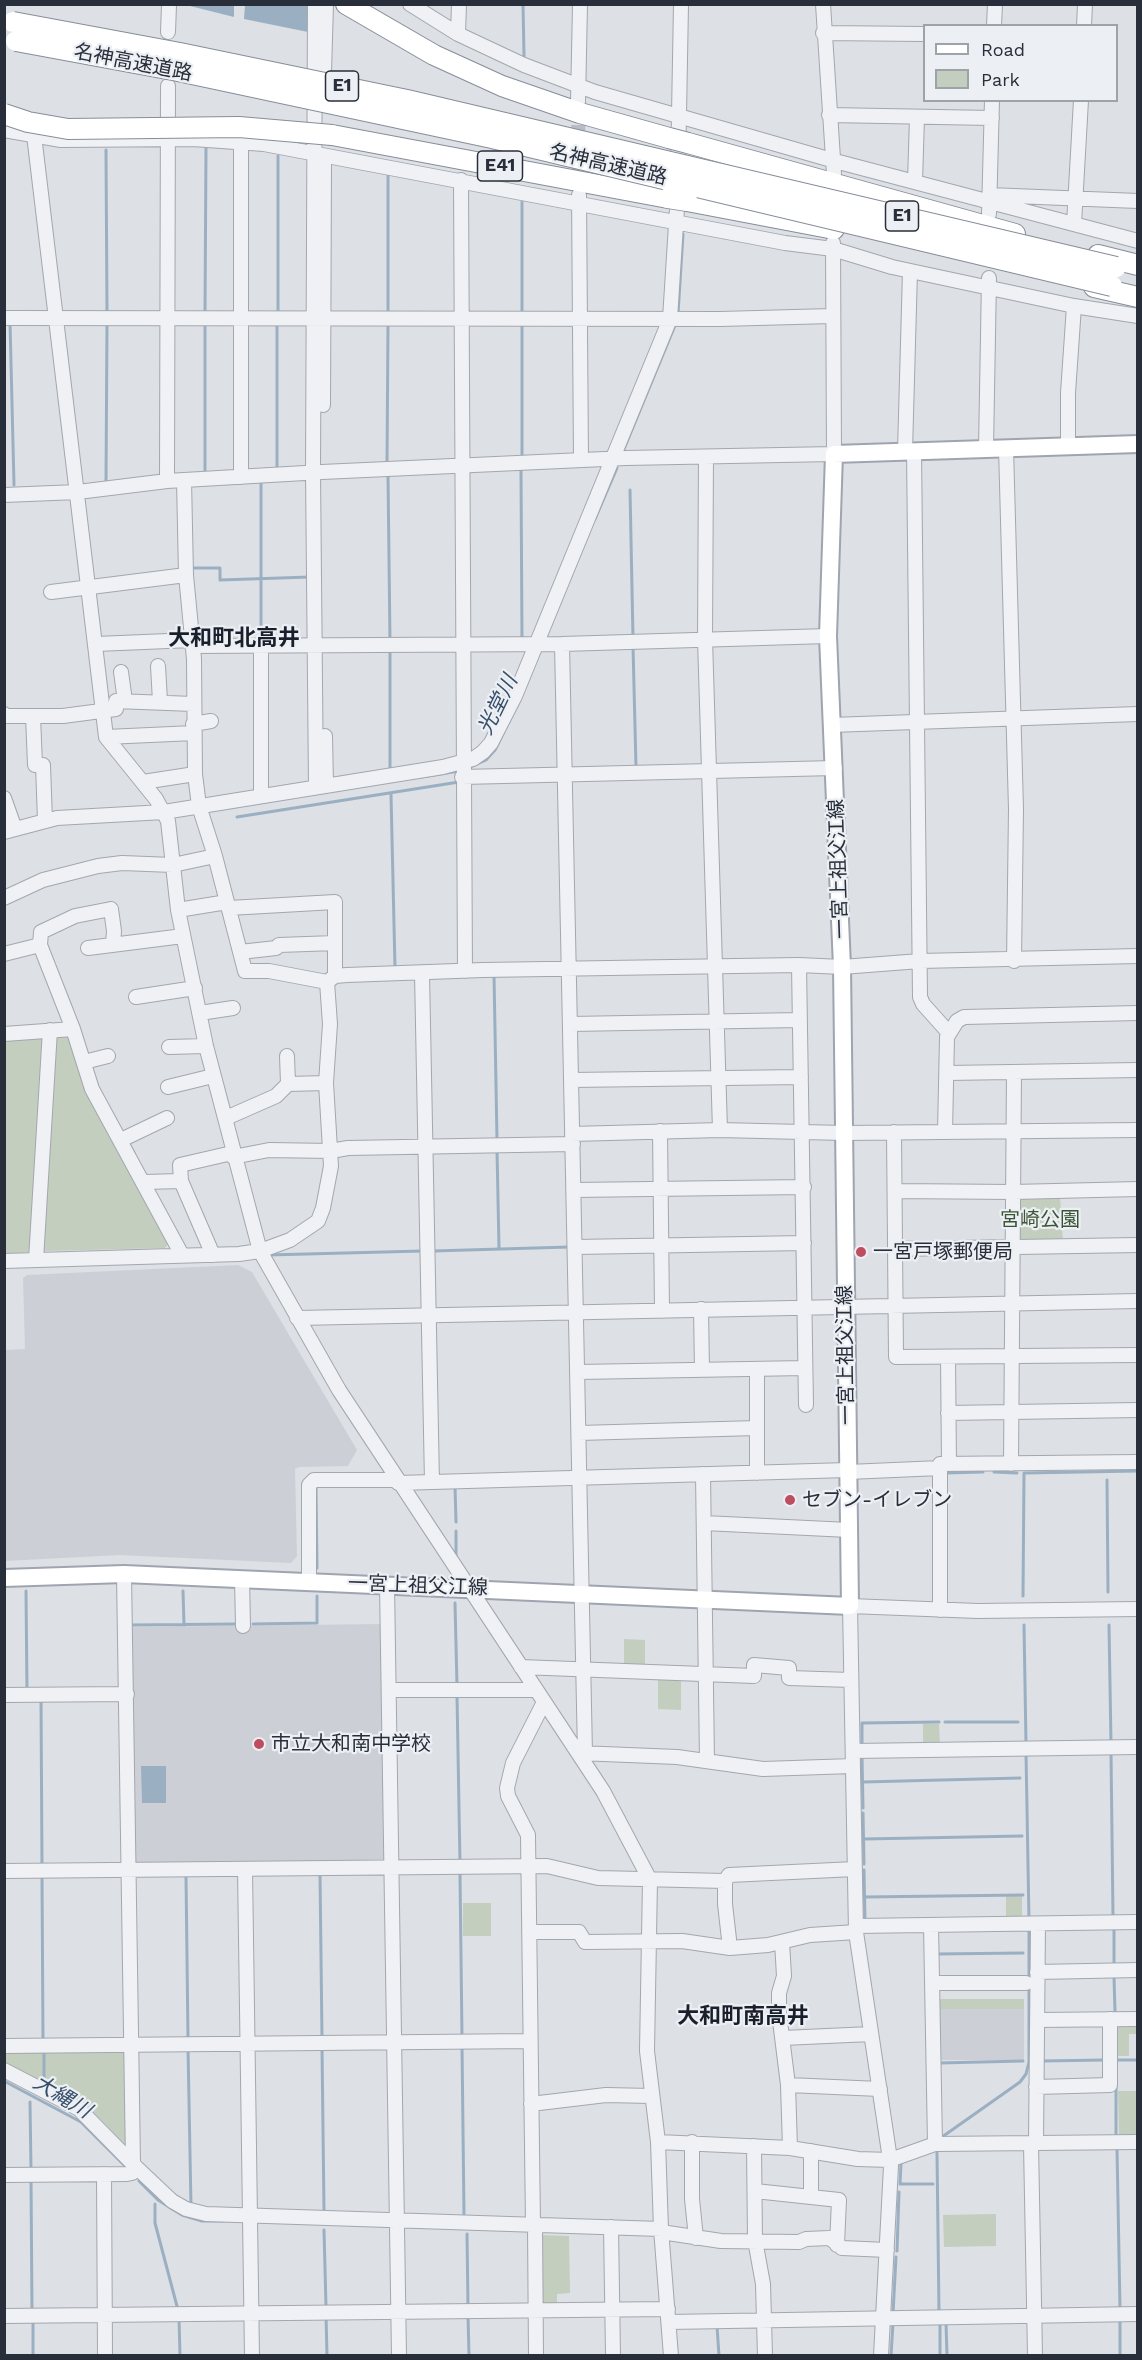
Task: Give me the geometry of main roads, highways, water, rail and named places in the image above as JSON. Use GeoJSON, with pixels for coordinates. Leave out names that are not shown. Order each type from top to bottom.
{"type":"FeatureCollection","features":[{"type":"Feature","properties":{"kind":"highway"},"geometry":{"type":"LineString","coordinates":[[353,9],[434,55],[502,86],[580,113],[952,218],[1137,265]]}},
{"type":"Feature","properties":{"kind":"highway","name":"名神高速道路"},"geometry":{"type":"LineString","coordinates":[[4,21],[180,53],[407,100],[1137,272]]}},
{"type":"Feature","properties":{"kind":"highway","name":"名神高速道路"},"geometry":{"type":"LineString","coordinates":[[4,39],[178,71],[492,138],[1137,292]]}},
{"type":"Feature","properties":{"kind":"highway","name":"E41"},"geometry":{"type":"LineString","coordinates":[[4,114],[28,122],[68,129],[239,127],[332,135],[900,242],[1137,297]]}},
{"type":"Feature","properties":{"kind":"main road","name":"一宮上祖父江線"},"geometry":{"type":"LineString","coordinates":[[4,1578],[124,1574],[850,1606],[842,967],[828,636],[834,454],[1137,444]]}},
{"type":"Feature","properties":{"kind":"water"},"geometry":{"type":"Polygon","coordinates":[[[186,5],[234,5],[234,17],[186,5]]]}},
{"type":"Feature","properties":{"kind":"water"},"geometry":{"type":"Polygon","coordinates":[[[245,5],[307,5],[308,32],[244,19],[245,5]]]}},
{"type":"Feature","properties":{"kind":"water"},"geometry":{"type":"Polygon","coordinates":[[[141,1766],[166,1766],[166,1803],[142,1803],[141,1766]]]}},
{"type":"Feature","properties":{"kind":"waterway"},"geometry":{"type":"LineString","coordinates":[[523,4],[524,56]]}},
{"type":"Feature","properties":{"kind":"waterway"},"geometry":{"type":"LineString","coordinates":[[205,314],[206,148]]}},
{"type":"Feature","properties":{"kind":"waterway"},"geometry":{"type":"LineString","coordinates":[[106,150],[107,312]]}},
{"type":"Feature","properties":{"kind":"waterway"},"geometry":{"type":"LineString","coordinates":[[278,156],[278,313]]}},
{"type":"Feature","properties":{"kind":"waterway"},"geometry":{"type":"LineString","coordinates":[[388,176],[388,314]]}},
{"type":"Feature","properties":{"kind":"waterway"},"geometry":{"type":"LineString","coordinates":[[522,202],[522,314]]}},
{"type":"Feature","properties":{"kind":"waterway"},"geometry":{"type":"LineString","coordinates":[[678,314],[683,234]]}},
{"type":"Feature","properties":{"kind":"waterway"},"geometry":{"type":"LineString","coordinates":[[10,322],[14,485]]}},
{"type":"Feature","properties":{"kind":"waterway"},"geometry":{"type":"LineString","coordinates":[[106,483],[107,323]]}},
{"type":"Feature","properties":{"kind":"waterway"},"geometry":{"type":"LineString","coordinates":[[205,323],[205,474]]}},
{"type":"Feature","properties":{"kind":"waterway"},"geometry":{"type":"LineString","coordinates":[[277,323],[277,469]]}},
{"type":"Feature","properties":{"kind":"waterway"},"geometry":{"type":"LineString","coordinates":[[387,465],[388,323]]}},
{"type":"Feature","properties":{"kind":"waterway"},"geometry":{"type":"LineString","coordinates":[[522,323],[522,456]]}},
{"type":"Feature","properties":{"kind":"waterway"},"geometry":{"type":"LineString","coordinates":[[624,449],[676,323]]}},
{"type":"Feature","properties":{"kind":"waterway","name":"光堂川"},"geometry":{"type":"LineString","coordinates":[[595,519],[617,468]]}},
{"type":"Feature","properties":{"kind":"waterway"},"geometry":{"type":"LineString","coordinates":[[521,471],[522,640]]}},
{"type":"Feature","properties":{"kind":"waterway"},"geometry":{"type":"LineString","coordinates":[[388,476],[390,642]]}},
{"type":"Feature","properties":{"kind":"waterway"},"geometry":{"type":"LineString","coordinates":[[261,483],[261,633]]}},
{"type":"Feature","properties":{"kind":"waterway"},"geometry":{"type":"LineString","coordinates":[[630,490],[633,638]]}},
{"type":"Feature","properties":{"kind":"waterway"},"geometry":{"type":"LineString","coordinates":[[191,568],[220,568],[220,580],[310,577]]}},
{"type":"Feature","properties":{"kind":"waterway"},"geometry":{"type":"LineString","coordinates":[[633,646],[636,767]]}},
{"type":"Feature","properties":{"kind":"waterway"},"geometry":{"type":"LineString","coordinates":[[390,649],[390,770]]}},
{"type":"Feature","properties":{"kind":"waterway","name":"光堂川"},"geometry":{"type":"LineString","coordinates":[[468,768],[486,760],[495,750],[509,721]]}},
{"type":"Feature","properties":{"kind":"waterway","name":"光堂川"},"geometry":{"type":"LineString","coordinates":[[421,777],[459,771]]}},
{"type":"Feature","properties":{"kind":"waterway"},"geometry":{"type":"LineString","coordinates":[[237,817],[459,782]]}},
{"type":"Feature","properties":{"kind":"waterway"},"geometry":{"type":"LineString","coordinates":[[391,794],[395,968]]}},
{"type":"Feature","properties":{"kind":"waterway","name":"光堂川"},"geometry":{"type":"LineString","coordinates":[[246,805],[269,801]]}},
{"type":"Feature","properties":{"kind":"waterway"},"geometry":{"type":"LineString","coordinates":[[496,975],[494,975],[497,1140]]}},
{"type":"Feature","properties":{"kind":"waterway"},"geometry":{"type":"LineString","coordinates":[[128,1142],[134,1153]]}},
{"type":"Feature","properties":{"kind":"waterway"},"geometry":{"type":"LineString","coordinates":[[497,1149],[499,1249]]}},
{"type":"Feature","properties":{"kind":"waterway"},"geometry":{"type":"LineString","coordinates":[[433,1251],[569,1247]]}},
{"type":"Feature","properties":{"kind":"waterway"},"geometry":{"type":"LineString","coordinates":[[268,1255],[422,1251]]}},
{"type":"Feature","properties":{"kind":"waterway"},"geometry":{"type":"LineString","coordinates":[[1023,1596],[1024,1473],[1138,1471]]}},
{"type":"Feature","properties":{"kind":"waterway"},"geometry":{"type":"LineString","coordinates":[[945,1473],[983,1472]]}},
{"type":"Feature","properties":{"kind":"waterway"},"geometry":{"type":"LineString","coordinates":[[994,1472],[1017,1473]]}},
{"type":"Feature","properties":{"kind":"waterway"},"geometry":{"type":"LineString","coordinates":[[1107,1480],[1108,1592]]}},
{"type":"Feature","properties":{"kind":"waterway"},"geometry":{"type":"LineString","coordinates":[[455,1486],[456,1522]]}},
{"type":"Feature","properties":{"kind":"waterway"},"geometry":{"type":"LineString","coordinates":[[316,1487],[317,1568]]}},
{"type":"Feature","properties":{"kind":"waterway"},"geometry":{"type":"LineString","coordinates":[[456,1531],[456,1559]]}},
{"type":"Feature","properties":{"kind":"waterway"},"geometry":{"type":"LineString","coordinates":[[26,1591],[27,1691]]}},
{"type":"Feature","properties":{"kind":"waterway"},"geometry":{"type":"LineString","coordinates":[[183,1591],[184,1625]]}},
{"type":"Feature","properties":{"kind":"waterway"},"geometry":{"type":"LineString","coordinates":[[253,1624],[317,1623],[317,1596]]}},
{"type":"Feature","properties":{"kind":"waterway"},"geometry":{"type":"LineString","coordinates":[[455,1603],[457,1686]]}},
{"type":"Feature","properties":{"kind":"waterway"},"geometry":{"type":"LineString","coordinates":[[132,1625],[235,1624]]}},
{"type":"Feature","properties":{"kind":"waterway"},"geometry":{"type":"LineString","coordinates":[[1024,1625],[1026,1744]]}},
{"type":"Feature","properties":{"kind":"waterway"},"geometry":{"type":"LineString","coordinates":[[1109,1625],[1111,1744]]}},
{"type":"Feature","properties":{"kind":"waterway"},"geometry":{"type":"LineString","coordinates":[[457,1695],[460,1864]]}},
{"type":"Feature","properties":{"kind":"waterway"},"geometry":{"type":"LineString","coordinates":[[41,1699],[42,1865]]}},
{"type":"Feature","properties":{"kind":"waterway"},"geometry":{"type":"LineString","coordinates":[[862,1746],[862,1723],[939,1722]]}},
{"type":"Feature","properties":{"kind":"waterway"},"geometry":{"type":"LineString","coordinates":[[945,1722],[1018,1722]]}},
{"type":"Feature","properties":{"kind":"waterway"},"geometry":{"type":"LineString","coordinates":[[1026,1753],[1029,1921]]}},
{"type":"Feature","properties":{"kind":"waterway"},"geometry":{"type":"LineString","coordinates":[[1111,1753],[1113,1916]]}},
{"type":"Feature","properties":{"kind":"waterway"},"geometry":{"type":"LineString","coordinates":[[862,1756],[863,1808]]}},
{"type":"Feature","properties":{"kind":"waterway"},"geometry":{"type":"LineString","coordinates":[[863,1782],[1020,1778]]}},
{"type":"Feature","properties":{"kind":"waterway"},"geometry":{"type":"LineString","coordinates":[[863,1813],[864,1864]]}},
{"type":"Feature","properties":{"kind":"waterway"},"geometry":{"type":"LineString","coordinates":[[864,1839],[1022,1836]]}},
{"type":"Feature","properties":{"kind":"waterway"},"geometry":{"type":"LineString","coordinates":[[864,1870],[865,1921]]}},
{"type":"Feature","properties":{"kind":"waterway"},"geometry":{"type":"LineString","coordinates":[[320,1874],[322,2038]]}},
{"type":"Feature","properties":{"kind":"waterway"},"geometry":{"type":"LineString","coordinates":[[460,1874],[462,2037]]}},
{"type":"Feature","properties":{"kind":"waterway"},"geometry":{"type":"LineString","coordinates":[[42,1876],[43,2040]]}},
{"type":"Feature","properties":{"kind":"waterway"},"geometry":{"type":"LineString","coordinates":[[186,1876],[188,2039]]}},
{"type":"Feature","properties":{"kind":"waterway"},"geometry":{"type":"LineString","coordinates":[[864,1897],[1023,1895]]}},
{"type":"Feature","properties":{"kind":"waterway"},"geometry":{"type":"LineString","coordinates":[[942,2137],[1020,2082],[1026,2074],[1029,2062],[1029,1927]]}},
{"type":"Feature","properties":{"kind":"waterway"},"geometry":{"type":"LineString","coordinates":[[1114,1930],[1114,1965]]}},
{"type":"Feature","properties":{"kind":"waterway"},"geometry":{"type":"LineString","coordinates":[[936,1954],[1023,1953]]}},
{"type":"Feature","properties":{"kind":"waterway"},"geometry":{"type":"LineString","coordinates":[[1114,1977],[1115,2012]]}},
{"type":"Feature","properties":{"kind":"waterway"},"geometry":{"type":"LineString","coordinates":[[462,2045],[464,2216]]}},
{"type":"Feature","properties":{"kind":"waterway"},"geometry":{"type":"LineString","coordinates":[[188,2048],[191,2207]]}},
{"type":"Feature","properties":{"kind":"waterway"},"geometry":{"type":"LineString","coordinates":[[322,2048],[324,2211]]}},
{"type":"Feature","properties":{"kind":"waterway"},"geometry":{"type":"LineString","coordinates":[[44,2049],[44,2083]]}},
{"type":"Feature","properties":{"kind":"waterway"},"geometry":{"type":"LineString","coordinates":[[1041,2061],[1105,2060]]}},
{"type":"Feature","properties":{"kind":"waterway"},"geometry":{"type":"LineString","coordinates":[[1116,2060],[1138,2060]]}},
{"type":"Feature","properties":{"kind":"waterway"},"geometry":{"type":"LineString","coordinates":[[939,2063],[1023,2061]]}},
{"type":"Feature","properties":{"kind":"waterway","name":"大縄川"},"geometry":{"type":"LineString","coordinates":[[4,2081],[81,2122],[126,2167]]}},
{"type":"Feature","properties":{"kind":"waterway"},"geometry":{"type":"LineString","coordinates":[[1116,2085],[1116,2134]]}},
{"type":"Feature","properties":{"kind":"waterway"},"geometry":{"type":"LineString","coordinates":[[30,2102],[31,2170]]}},
{"type":"Feature","properties":{"kind":"waterway"},"geometry":{"type":"LineString","coordinates":[[1117,2149],[1120,2309]]}},
{"type":"Feature","properties":{"kind":"waterway"},"geometry":{"type":"LineString","coordinates":[[937,2153],[939,2313]]}},
{"type":"Feature","properties":{"kind":"waterway"},"geometry":{"type":"LineString","coordinates":[[900,2184],[901,2164]]}},
{"type":"Feature","properties":{"kind":"waterway"},"geometry":{"type":"LineString","coordinates":[[31,2178],[32,2312]]}},
{"type":"Feature","properties":{"kind":"waterway","name":"大縄川"},"geometry":{"type":"LineString","coordinates":[[139,2181],[158,2200],[182,2215],[202,2221],[224,2221]]}},
{"type":"Feature","properties":{"kind":"waterway"},"geometry":{"type":"LineString","coordinates":[[900,2184],[933,2184]]}},
{"type":"Feature","properties":{"kind":"waterway"},"geometry":{"type":"LineString","coordinates":[[897,2251],[899,2192]]}},
{"type":"Feature","properties":{"kind":"waterway"},"geometry":{"type":"LineString","coordinates":[[155,2204],[155,2223],[178,2310]]}},
{"type":"Feature","properties":{"kind":"waterway"},"geometry":{"type":"LineString","coordinates":[[324,2230],[326,2307]]}},
{"type":"Feature","properties":{"kind":"waterway"},"geometry":{"type":"LineString","coordinates":[[467,2234],[468,2307]]}},
{"type":"Feature","properties":{"kind":"waterway"},"geometry":{"type":"LineString","coordinates":[[893,2314],[896,2257]]}},
{"type":"Feature","properties":{"kind":"waterway"},"geometry":{"type":"LineString","coordinates":[[326,2315],[327,2356]]}},
{"type":"Feature","properties":{"kind":"waterway"},"geometry":{"type":"LineString","coordinates":[[468,2315],[469,2356]]}},
{"type":"Feature","properties":{"kind":"waterway"},"geometry":{"type":"LineString","coordinates":[[179,2318],[180,2356]]}},
{"type":"Feature","properties":{"kind":"waterway"},"geometry":{"type":"LineString","coordinates":[[33,2320],[33,2356]]}},
{"type":"Feature","properties":{"kind":"waterway"},"geometry":{"type":"LineString","coordinates":[[1120,2320],[1120,2356]]}},
{"type":"Feature","properties":{"kind":"waterway"},"geometry":{"type":"LineString","coordinates":[[891,2356],[893,2323]]}},
{"type":"Feature","properties":{"kind":"waterway"},"geometry":{"type":"LineString","coordinates":[[940,2323],[940,2356]]}},
{"type":"Feature","properties":{"kind":"waterway"},"geometry":{"type":"LineString","coordinates":[[946,2323],[947,2356]]}},
{"type":"Feature","properties":{"kind":"waterway"},"geometry":{"type":"LineString","coordinates":[[717,2326],[719,2356]]}},
{"type":"Feature","properties":{"kind":"tunnel"},"geometry":{"type":"LineString","coordinates":[[578,104],[579,190]]}},
{"type":"Feature","properties":{"kind":"place","name":"一宮戸塚郵便局"},"geometry":{"type":"Point","coordinates":[861,1252]}},
{"type":"Feature","properties":{"kind":"place","name":"セブン-イレブン"},"geometry":{"type":"Point","coordinates":[790,1500]}},
{"type":"Feature","properties":{"kind":"place","name":"市立大和南中学校"},"geometry":{"type":"Point","coordinates":[259,1744]}},
{"type":"Feature","properties":{"kind":"district","name":"大和町北高井"},"geometry":{"type":"Point","coordinates":[234,639]}},
{"type":"Feature","properties":{"kind":"district","name":"大和町南高井"},"geometry":{"type":"Point","coordinates":[743,2017]}},
{"type":"Feature","properties":{"kind":"park label","name":"宮崎公園"},"geometry":{"type":"Point","coordinates":[1040,1220]}}]}
